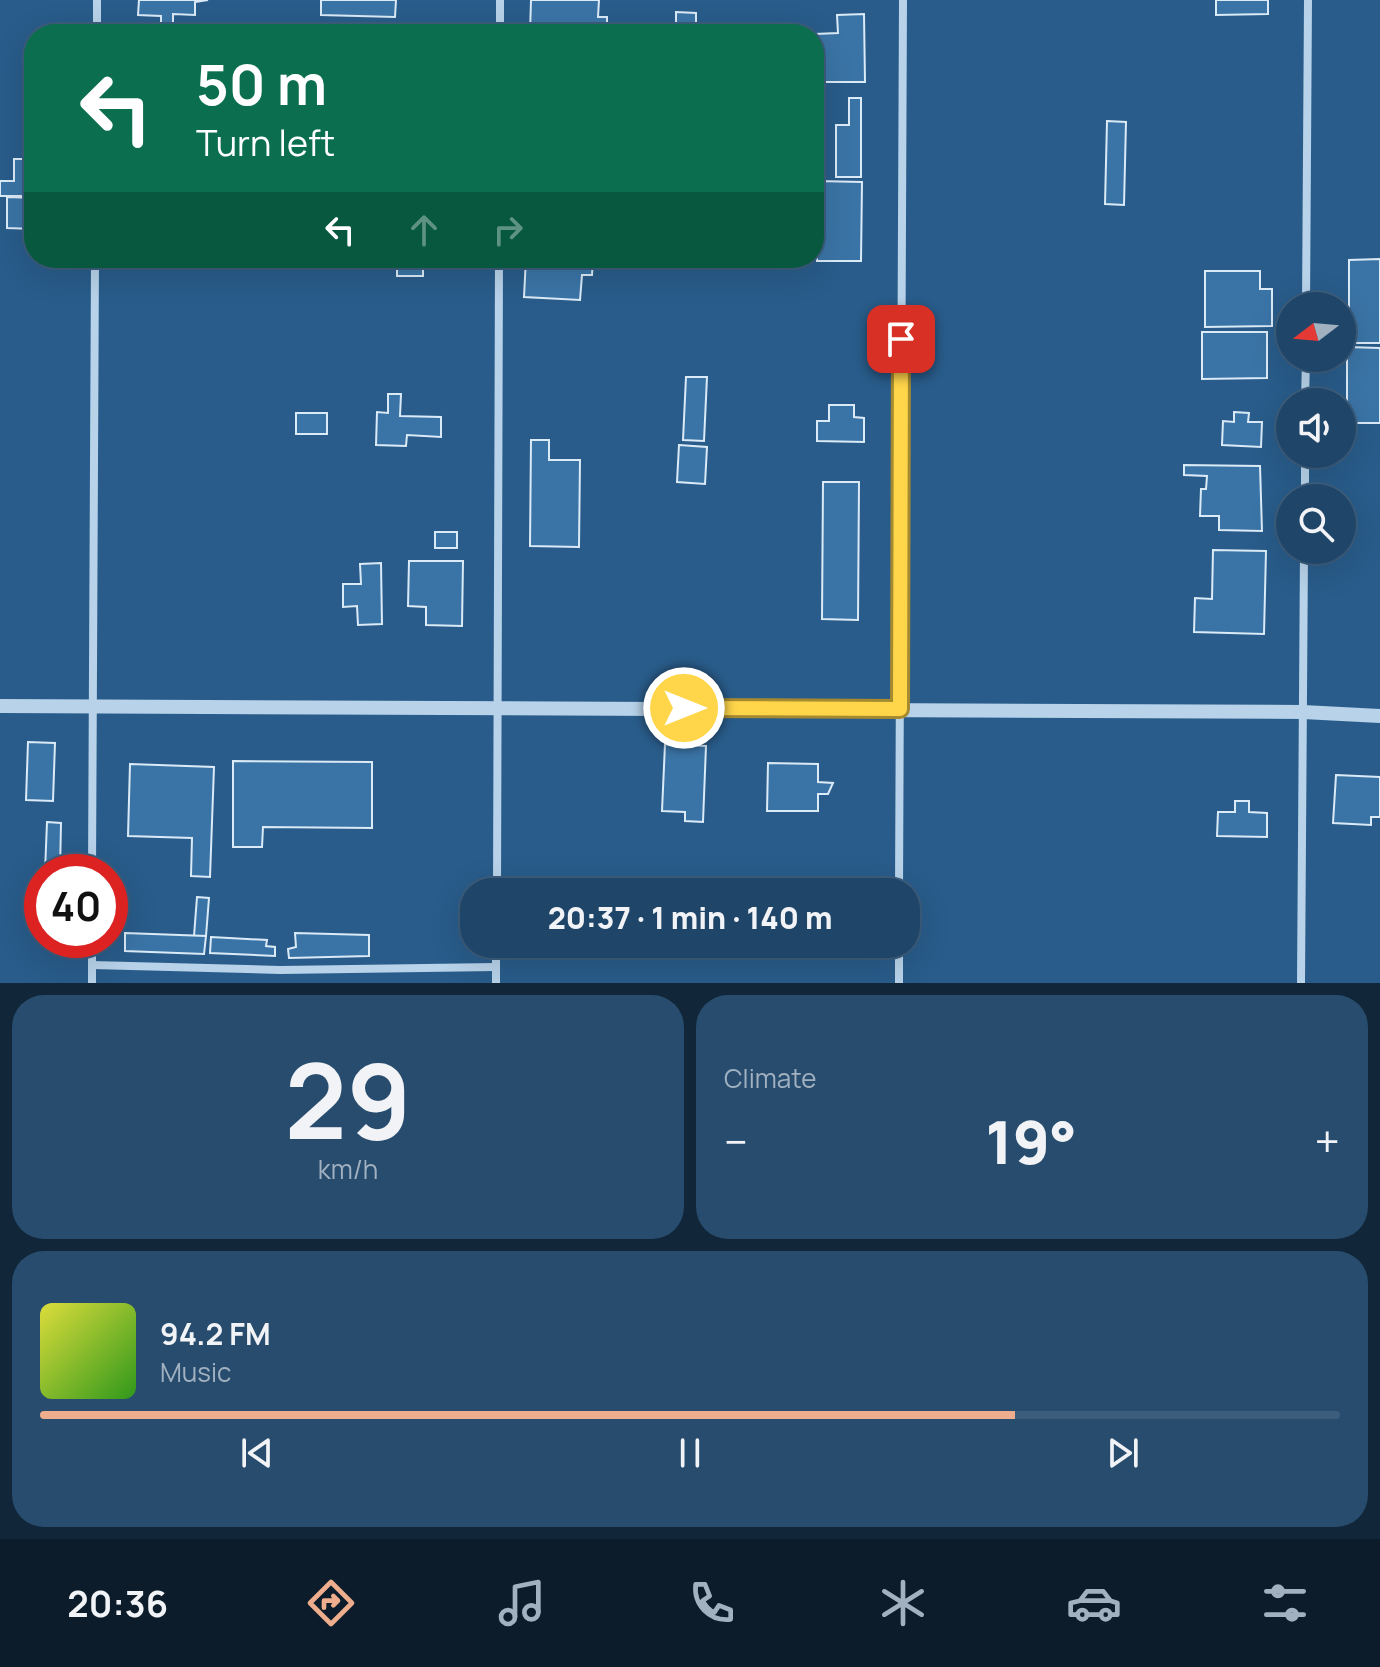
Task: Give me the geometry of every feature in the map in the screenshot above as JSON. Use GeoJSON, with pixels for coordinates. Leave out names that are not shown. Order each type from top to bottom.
{"type":"FeatureCollection","features":[{"type":"Feature","properties":{"kind":"street"},"geometry":{"type":"LineString","coordinates":[[97,0],[97,24]]}},
{"type":"Feature","properties":{"kind":"street"},"geometry":{"type":"LineString","coordinates":[[500,0],[500,24]]}},
{"type":"Feature","properties":{"kind":"street"},"geometry":{"type":"LineString","coordinates":[[899,878],[903,0]]}},
{"type":"Feature","properties":{"kind":"street"},"geometry":{"type":"LineString","coordinates":[[1306,292],[1308,0]]}},
{"type":"Feature","properties":{"kind":"street"},"geometry":{"type":"LineString","coordinates":[[92,854],[95,268]]}},
{"type":"Feature","properties":{"kind":"street"},"geometry":{"type":"LineString","coordinates":[[497,878],[499,268]]}},
{"type":"Feature","properties":{"kind":"street"},"geometry":{"type":"LineString","coordinates":[[1301,983],[1304,564]]}},
{"type":"Feature","properties":{"kind":"street"},"geometry":{"type":"LineString","coordinates":[[0,706],[900,709],[1303,712],[1380,716]]}},
{"type":"Feature","properties":{"kind":"street"},"geometry":{"type":"LineString","coordinates":[[92,958],[92,983]]}},
{"type":"Feature","properties":{"kind":"street"},"geometry":{"type":"LineString","coordinates":[[496,958],[496,983]]}},
{"type":"Feature","properties":{"kind":"street"},"geometry":{"type":"LineString","coordinates":[[899,958],[899,983]]}},
{"type":"Feature","properties":{"kind":"street"},"geometry":{"type":"LineString","coordinates":[[92,965],[280,970],[496,967]]}},
{"type":"Feature","properties":{"kind":"building"},"geometry":{"type":"Polygon","coordinates":[[[139,0],[208,0],[195,2],[195,15],[173,14],[173,24],[161,24],[161,16],[138,15],[139,0]]]}},
{"type":"Feature","properties":{"kind":"building"},"geometry":{"type":"Polygon","coordinates":[[[321,0],[396,0],[395,17],[321,15],[321,0]]]}},
{"type":"Feature","properties":{"kind":"building"},"geometry":{"type":"Polygon","coordinates":[[[531,0],[599,0],[598,17],[607,17],[607,24],[530,24],[531,0]]]}},
{"type":"Feature","properties":{"kind":"building"},"geometry":{"type":"Polygon","coordinates":[[[1216,0],[1268,0],[1268,14],[1216,15],[1216,0]]]}},
{"type":"Feature","properties":{"kind":"building"},"geometry":{"type":"Polygon","coordinates":[[[676,12],[696,13],[696,24],[676,24],[676,12]]]}},
{"type":"Feature","properties":{"kind":"building"},"geometry":{"type":"Polygon","coordinates":[[[864,14],[865,82],[824,82],[824,34],[838,33],[837,15],[864,14]]]}},
{"type":"Feature","properties":{"kind":"building"},"geometry":{"type":"Polygon","coordinates":[[[849,98],[861,98],[861,177],[836,177],[836,125],[849,125],[849,98]]]}},
{"type":"Feature","properties":{"kind":"building"},"geometry":{"type":"Polygon","coordinates":[[[1107,121],[1126,122],[1124,205],[1105,204],[1107,121]]]}},
{"type":"Feature","properties":{"kind":"building"},"geometry":{"type":"Polygon","coordinates":[[[14,159],[24,159],[24,196],[0,196],[0,181],[14,181],[14,159]]]}},
{"type":"Feature","properties":{"kind":"building"},"geometry":{"type":"Polygon","coordinates":[[[824,181],[862,182],[861,261],[824,261],[824,181]]]}},
{"type":"Feature","properties":{"kind":"building"},"geometry":{"type":"Polygon","coordinates":[[[7,197],[24,198],[24,229],[7,228],[7,197]]]}},
{"type":"Feature","properties":{"kind":"building"},"geometry":{"type":"Polygon","coordinates":[[[1380,259],[1380,343],[1356,343],[1356,292],[1349,292],[1349,260],[1380,259]]]}},
{"type":"Feature","properties":{"kind":"building"},"geometry":{"type":"Polygon","coordinates":[[[397,268],[423,268],[423,276],[397,276],[397,268]]]}},
{"type":"Feature","properties":{"kind":"building"},"geometry":{"type":"Polygon","coordinates":[[[525,268],[592,268],[592,275],[582,275],[580,300],[524,297],[525,268]]]}},
{"type":"Feature","properties":{"kind":"building"},"geometry":{"type":"Polygon","coordinates":[[[1205,271],[1260,271],[1260,289],[1272,289],[1272,326],[1205,327],[1205,271]]]}},
{"type":"Feature","properties":{"kind":"building"},"geometry":{"type":"Polygon","coordinates":[[[1202,332],[1267,332],[1267,378],[1202,379],[1202,332]]]}},
{"type":"Feature","properties":{"kind":"building"},"geometry":{"type":"Polygon","coordinates":[[[1356,347],[1380,348],[1380,423],[1356,423],[1356,388],[1347,388],[1347,372],[1356,372],[1356,347]]]}},
{"type":"Feature","properties":{"kind":"building"},"geometry":{"type":"Polygon","coordinates":[[[686,377],[707,377],[704,441],[683,440],[686,377]]]}},
{"type":"Feature","properties":{"kind":"building"},"geometry":{"type":"Polygon","coordinates":[[[388,394],[401,394],[400,416],[441,417],[441,437],[407,435],[406,446],[376,445],[377,412],[388,413],[388,394]]]}},
{"type":"Feature","properties":{"kind":"building"},"geometry":{"type":"Polygon","coordinates":[[[829,405],[854,405],[854,417],[864,418],[864,442],[817,441],[817,421],[829,421],[829,405]]]}},
{"type":"Feature","properties":{"kind":"building"},"geometry":{"type":"Polygon","coordinates":[[[1234,412],[1249,413],[1248,422],[1262,422],[1261,447],[1222,445],[1223,421],[1234,422],[1234,412]]]}},
{"type":"Feature","properties":{"kind":"building"},"geometry":{"type":"Polygon","coordinates":[[[296,413],[327,413],[327,434],[296,434],[296,413]]]}},
{"type":"Feature","properties":{"kind":"building"},"geometry":{"type":"Polygon","coordinates":[[[531,440],[549,440],[549,460],[580,460],[579,547],[530,546],[531,440]]]}},
{"type":"Feature","properties":{"kind":"building"},"geometry":{"type":"Polygon","coordinates":[[[679,445],[707,447],[705,484],[677,482],[679,445]]]}},
{"type":"Feature","properties":{"kind":"building"},"geometry":{"type":"Polygon","coordinates":[[[1184,465],[1260,466],[1262,531],[1219,530],[1219,516],[1200,516],[1201,489],[1206,489],[1207,476],[1184,475],[1184,465]]]}},
{"type":"Feature","properties":{"kind":"building"},"geometry":{"type":"Polygon","coordinates":[[[823,482],[859,482],[858,620],[822,619],[823,482]]]}},
{"type":"Feature","properties":{"kind":"building"},"geometry":{"type":"Polygon","coordinates":[[[435,532],[457,532],[457,548],[435,548],[435,532]]]}},
{"type":"Feature","properties":{"kind":"building"},"geometry":{"type":"Polygon","coordinates":[[[1213,550],[1266,551],[1264,634],[1194,632],[1195,598],[1212,599],[1213,550]]]}},
{"type":"Feature","properties":{"kind":"building"},"geometry":{"type":"Polygon","coordinates":[[[409,561],[463,561],[462,626],[426,625],[426,607],[408,606],[409,561]]]}},
{"type":"Feature","properties":{"kind":"building"},"geometry":{"type":"Polygon","coordinates":[[[381,563],[382,624],[358,625],[357,606],[343,607],[343,584],[361,584],[360,564],[381,563]]]}},
{"type":"Feature","properties":{"kind":"building"},"geometry":{"type":"Polygon","coordinates":[[[28,742],[55,743],[53,801],[26,800],[28,742]]]}},
{"type":"Feature","properties":{"kind":"building"},"geometry":{"type":"Polygon","coordinates":[[[665,744],[706,746],[703,822],[685,821],[685,812],[662,811],[665,744]]]}},
{"type":"Feature","properties":{"kind":"building"},"geometry":{"type":"Polygon","coordinates":[[[233,761],[372,762],[372,828],[263,827],[262,847],[233,847],[233,761]]]}},
{"type":"Feature","properties":{"kind":"building"},"geometry":{"type":"Polygon","coordinates":[[[768,763],[818,764],[818,782],[833,783],[828,794],[818,794],[818,811],[767,811],[768,763]]]}},
{"type":"Feature","properties":{"kind":"building"},"geometry":{"type":"Polygon","coordinates":[[[130,764],[214,767],[210,877],[191,876],[192,838],[128,836],[130,764]]]}},
{"type":"Feature","properties":{"kind":"building"},"geometry":{"type":"Polygon","coordinates":[[[1336,775],[1380,777],[1380,817],[1371,817],[1371,825],[1333,823],[1336,775]]]}},
{"type":"Feature","properties":{"kind":"building"},"geometry":{"type":"Polygon","coordinates":[[[1235,801],[1249,801],[1249,812],[1267,813],[1267,837],[1217,836],[1218,812],[1235,812],[1235,801]]]}},
{"type":"Feature","properties":{"kind":"building"},"geometry":{"type":"Polygon","coordinates":[[[47,822],[61,823],[60,854],[46,854],[47,822]]]}},
{"type":"Feature","properties":{"kind":"building"},"geometry":{"type":"Polygon","coordinates":[[[197,897],[209,898],[206,936],[194,936],[197,897]]]}},
{"type":"Feature","properties":{"kind":"building"},"geometry":{"type":"Polygon","coordinates":[[[128,933],[206,936],[204,954],[128,951],[128,933]]]}},
{"type":"Feature","properties":{"kind":"building"},"geometry":{"type":"Polygon","coordinates":[[[295,933],[369,935],[369,956],[289,958],[288,949],[296,947],[295,933]]]}},
{"type":"Feature","properties":{"kind":"building"},"geometry":{"type":"Polygon","coordinates":[[[211,937],[267,940],[266,946],[275,947],[275,956],[210,953],[211,937]]]}},
{"type":"Feature","properties":{"kind":"route"},"geometry":{"type":"LineString","coordinates":[[684,708],[900,709],[901,339]]}}]}
